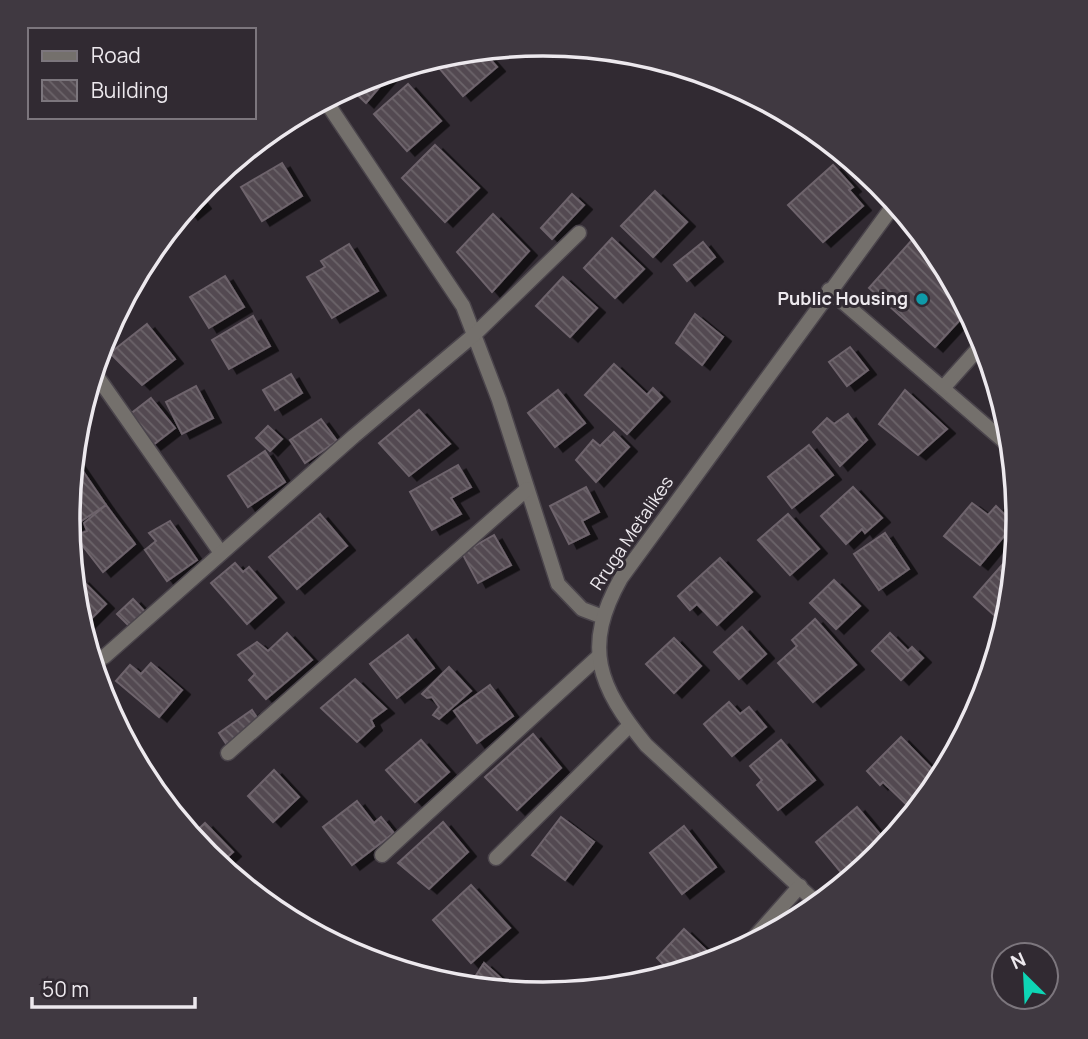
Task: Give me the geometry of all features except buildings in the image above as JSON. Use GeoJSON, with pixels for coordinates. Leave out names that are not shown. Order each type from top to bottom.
{"type":"FeatureCollection","features":[{"type":"Feature","properties":{"kind":"street"},"geometry":{"type":"LineString","coordinates":[[331,108],[448,282],[475,334],[558,584],[582,609],[603,617]]}},
{"type":"Feature","properties":{"kind":"street","name":"Rruga Metalikes"},"geometry":{"type":"LineString","coordinates":[[812,898],[646,745],[630,725],[607,687],[598,657],[603,617],[621,578],[889,211]]}},
{"type":"Feature","properties":{"kind":"street"},"geometry":{"type":"LineString","coordinates":[[104,657],[475,334],[579,233]]}},
{"type":"Feature","properties":{"kind":"street"},"geometry":{"type":"LineString","coordinates":[[829,290],[1001,438]]}},
{"type":"Feature","properties":{"kind":"street"},"geometry":{"type":"LineString","coordinates":[[943,388],[976,352]]}},
{"type":"Feature","properties":{"kind":"street"},"geometry":{"type":"LineString","coordinates":[[101,383],[221,553]]}},
{"type":"Feature","properties":{"kind":"street"},"geometry":{"type":"LineString","coordinates":[[228,753],[527,489]]}},
{"type":"Feature","properties":{"kind":"street"},"geometry":{"type":"LineString","coordinates":[[382,855],[598,657]]}},
{"type":"Feature","properties":{"kind":"street"},"geometry":{"type":"LineString","coordinates":[[496,858],[630,725]]}},
{"type":"Feature","properties":{"kind":"street"},"geometry":{"type":"LineString","coordinates":[[763,928],[800,886]]}},
{"type":"Feature","properties":{"kind":"place","name":"Public Housing"},"geometry":{"type":"Point","coordinates":[922,299]}}]}
